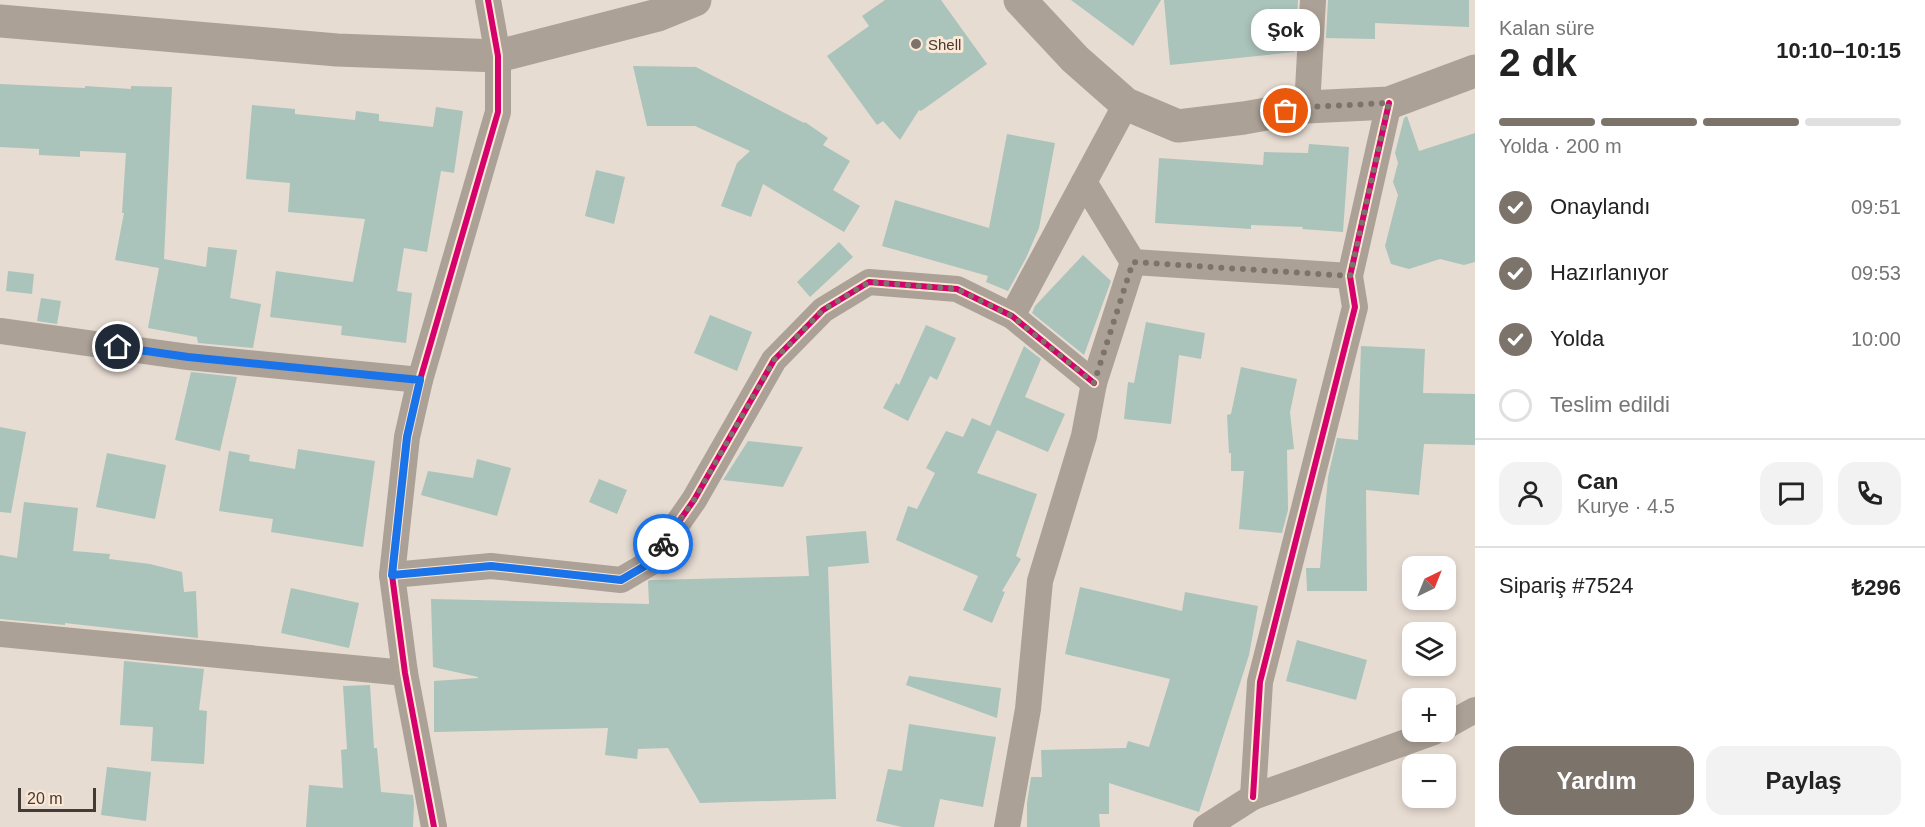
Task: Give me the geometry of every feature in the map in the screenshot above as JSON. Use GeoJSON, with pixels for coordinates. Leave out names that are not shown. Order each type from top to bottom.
{"type":"FeatureCollection","features":[{"type":"Feature","properties":{"kind":"street"},"geometry":{"type":"LineString","coordinates":[[434,827],[405,673],[392,575],[407,437],[420,380],[498,112],[498,56],[488,0]]}},
{"type":"Feature","properties":{"kind":"street"},"geometry":{"type":"LineString","coordinates":[[0,21],[337,50],[498,56],[658,15],[695,0]]}},
{"type":"Feature","properties":{"kind":"street"},"geometry":{"type":"LineString","coordinates":[[1020,0],[1075,58],[1126,104],[1178,126],[1307,107],[1389,103],[1475,71]]}},
{"type":"Feature","properties":{"kind":"street"},"geometry":{"type":"LineString","coordinates":[[1307,107],[1313,0]]}},
{"type":"Feature","properties":{"kind":"street"},"geometry":{"type":"LineString","coordinates":[[1253,797],[1260,682],[1355,308],[1350,276],[1389,103]]}},
{"type":"Feature","properties":{"kind":"street"},"geometry":{"type":"LineString","coordinates":[[1012,316],[1126,104]]}},
{"type":"Feature","properties":{"kind":"street"},"geometry":{"type":"LineString","coordinates":[[1007,827],[1028,709],[1040,581],[1084,436],[1094,383],[1133,262],[1084,182]]}},
{"type":"Feature","properties":{"kind":"street"},"geometry":{"type":"LineString","coordinates":[[1133,262],[1350,276]]}},
{"type":"Feature","properties":{"kind":"street"},"geometry":{"type":"LineString","coordinates":[[392,575],[491,566],[621,580],[650,563],[694,500],[774,360],[823,310],[869,282],[957,289],[1012,316],[1094,383]]}},
{"type":"Feature","properties":{"kind":"street"},"geometry":{"type":"LineString","coordinates":[[0,331],[188,357],[420,380]]}},
{"type":"Feature","properties":{"kind":"street"},"geometry":{"type":"LineString","coordinates":[[0,634],[405,673]]}},
{"type":"Feature","properties":{"kind":"street"},"geometry":{"type":"LineString","coordinates":[[1456,720],[1475,710]]}},
{"type":"Feature","properties":{"kind":"street"},"geometry":{"type":"LineString","coordinates":[[1206,827],[1253,797],[1406,742]]}},
{"type":"Feature","properties":{"kind":"building"},"geometry":{"type":"Polygon","coordinates":[[[885,0],[941,0],[987,64],[921,111],[919,110],[900,140],[883,121],[877,125],[827,56],[869,26],[862,16],[885,0]]]}},
{"type":"Feature","properties":{"kind":"building"},"geometry":{"type":"Polygon","coordinates":[[[1071,0],[1161,0],[1133,46],[1071,0]]]}},
{"type":"Feature","properties":{"kind":"building"},"geometry":{"type":"Polygon","coordinates":[[[1164,0],[1298,0],[1295,52],[1170,65],[1164,0]]]}},
{"type":"Feature","properties":{"kind":"building"},"geometry":{"type":"Polygon","coordinates":[[[1328,0],[1469,0],[1469,27],[1375,23],[1375,39],[1326,38],[1328,0]]]}},
{"type":"Feature","properties":{"kind":"building"},"geometry":{"type":"Polygon","coordinates":[[[633,66],[696,67],[805,122],[828,138],[823,145],[850,161],[833,190],[860,206],[844,232],[763,184],[751,217],[721,206],[737,163],[750,151],[695,126],[647,126],[633,66]]]}},
{"type":"Feature","properties":{"kind":"building"},"geometry":{"type":"Polygon","coordinates":[[[0,84],[131,89],[131,86],[172,87],[164,259],[206,267],[208,247],[237,250],[230,298],[261,304],[253,348],[198,343],[197,337],[148,328],[159,268],[115,260],[124,213],[122,213],[126,153],[80,151],[80,157],[39,155],[39,149],[0,147],[0,84]]]}},
{"type":"Feature","properties":{"kind":"building"},"geometry":{"type":"Polygon","coordinates":[[[252,105],[295,109],[295,114],[355,120],[356,111],[379,114],[379,121],[433,127],[436,107],[463,111],[454,173],[441,171],[427,252],[404,248],[397,291],[412,293],[406,343],[341,335],[342,326],[270,317],[276,271],[353,282],[365,219],[288,212],[290,183],[246,179],[252,105]]]}},
{"type":"Feature","properties":{"kind":"building"},"geometry":{"type":"Polygon","coordinates":[[[1407,116],[1419,151],[1475,133],[1475,262],[1464,265],[1440,259],[1409,269],[1391,264],[1385,246],[1398,195],[1393,182],[1398,163],[1395,153],[1404,118],[1407,116]]]}},
{"type":"Feature","properties":{"kind":"building"},"geometry":{"type":"Polygon","coordinates":[[[1007,134],[1055,143],[1039,228],[1008,291],[986,282],[988,276],[882,246],[895,200],[989,228],[1007,134]]]}},
{"type":"Feature","properties":{"kind":"building"},"geometry":{"type":"Polygon","coordinates":[[[1309,144],[1349,147],[1343,232],[1302,229],[1303,227],[1251,225],[1251,229],[1155,223],[1159,158],[1263,165],[1264,152],[1308,153],[1309,144]]]}},
{"type":"Feature","properties":{"kind":"building"},"geometry":{"type":"Polygon","coordinates":[[[596,170],[625,177],[614,224],[585,216],[596,170]]]}},
{"type":"Feature","properties":{"kind":"building"},"geometry":{"type":"Polygon","coordinates":[[[839,242],[853,257],[810,297],[797,282],[839,242]]]}},
{"type":"Feature","properties":{"kind":"building"},"geometry":{"type":"Polygon","coordinates":[[[1083,255],[1111,281],[1084,355],[1032,313],[1035,306],[1083,255]]]}},
{"type":"Feature","properties":{"kind":"building"},"geometry":{"type":"Polygon","coordinates":[[[8,271],[34,274],[32,294],[6,291],[8,271]]]}},
{"type":"Feature","properties":{"kind":"building"},"geometry":{"type":"Polygon","coordinates":[[[41,298],[61,301],[57,324],[37,321],[41,298]]]}},
{"type":"Feature","properties":{"kind":"building"},"geometry":{"type":"Polygon","coordinates":[[[710,315],[752,332],[737,371],[694,353],[710,315]]]}},
{"type":"Feature","properties":{"kind":"building"},"geometry":{"type":"Polygon","coordinates":[[[1146,322],[1205,333],[1201,359],[1179,355],[1171,424],[1124,419],[1128,382],[1134,383],[1146,322]]]}},
{"type":"Feature","properties":{"kind":"building"},"geometry":{"type":"Polygon","coordinates":[[[926,325],[956,338],[937,380],[930,376],[908,421],[883,408],[896,383],[899,385],[926,325]]]}},
{"type":"Feature","properties":{"kind":"building"},"geometry":{"type":"Polygon","coordinates":[[[1024,346],[1041,359],[1025,397],[1065,414],[1048,452],[997,430],[977,473],[1037,494],[1016,556],[1021,559],[1002,591],[1005,592],[992,623],[963,610],[978,576],[896,540],[908,506],[917,509],[935,473],[926,468],[946,431],[963,437],[972,418],[990,426],[1024,346]]]}},
{"type":"Feature","properties":{"kind":"building"},"geometry":{"type":"Polygon","coordinates":[[[1361,346],[1425,349],[1423,393],[1475,394],[1475,445],[1424,444],[1419,495],[1366,490],[1367,591],[1307,591],[1306,568],[1320,568],[1328,477],[1337,438],[1358,440],[1361,346]]]}},
{"type":"Feature","properties":{"kind":"building"},"geometry":{"type":"Polygon","coordinates":[[[1241,367],[1297,379],[1290,412],[1294,449],[1287,450],[1288,510],[1282,533],[1239,529],[1244,471],[1231,471],[1227,415],[1231,414],[1241,367]]]}},
{"type":"Feature","properties":{"kind":"building"},"geometry":{"type":"Polygon","coordinates":[[[191,372],[237,377],[220,451],[175,440],[191,372]]]}},
{"type":"Feature","properties":{"kind":"building"},"geometry":{"type":"Polygon","coordinates":[[[0,427],[26,432],[11,513],[0,512],[0,427]]]}},
{"type":"Feature","properties":{"kind":"building"},"geometry":{"type":"Polygon","coordinates":[[[748,441],[803,447],[783,487],[723,480],[748,441]]]}},
{"type":"Feature","properties":{"kind":"building"},"geometry":{"type":"Polygon","coordinates":[[[298,449],[375,461],[363,547],[271,532],[273,519],[219,511],[229,451],[250,455],[249,461],[295,469],[298,449]]]}},
{"type":"Feature","properties":{"kind":"building"},"geometry":{"type":"Polygon","coordinates":[[[107,453],[166,465],[155,519],[96,507],[107,453]]]}},
{"type":"Feature","properties":{"kind":"building"},"geometry":{"type":"Polygon","coordinates":[[[477,459],[511,468],[497,516],[421,495],[428,471],[473,478],[477,459]]]}},
{"type":"Feature","properties":{"kind":"building"},"geometry":{"type":"Polygon","coordinates":[[[599,479],[627,490],[617,514],[589,502],[599,479]]]}},
{"type":"Feature","properties":{"kind":"building"},"geometry":{"type":"Polygon","coordinates":[[[24,502],[78,508],[73,551],[110,554],[109,559],[150,564],[182,572],[184,592],[196,591],[198,638],[65,623],[65,625],[0,619],[0,555],[17,558],[24,502]]]}},
{"type":"Feature","properties":{"kind":"building"},"geometry":{"type":"Polygon","coordinates":[[[866,531],[869,563],[828,567],[836,799],[700,803],[668,748],[638,749],[637,759],[605,755],[608,728],[434,732],[434,681],[478,677],[433,667],[431,599],[649,604],[648,581],[650,580],[809,576],[806,536],[866,531]]]}},
{"type":"Feature","properties":{"kind":"building"},"geometry":{"type":"Polygon","coordinates":[[[1080,587],[1182,611],[1185,592],[1258,606],[1249,655],[1199,812],[1109,783],[1109,814],[1099,814],[1100,827],[1027,827],[1027,803],[1031,777],[1042,777],[1041,750],[1126,748],[1128,741],[1149,747],[1170,679],[1065,654],[1080,587]]]}},
{"type":"Feature","properties":{"kind":"building"},"geometry":{"type":"Polygon","coordinates":[[[291,588],[359,603],[349,648],[281,633],[291,588]]]}},
{"type":"Feature","properties":{"kind":"building"},"geometry":{"type":"Polygon","coordinates":[[[1297,640],[1367,660],[1356,700],[1286,681],[1297,640]]]}},
{"type":"Feature","properties":{"kind":"building"},"geometry":{"type":"Polygon","coordinates":[[[124,661],[204,669],[199,710],[207,711],[204,764],[151,761],[153,727],[120,725],[124,661]]]}},
{"type":"Feature","properties":{"kind":"building"},"geometry":{"type":"Polygon","coordinates":[[[909,676],[1001,688],[997,718],[906,685],[909,676]]]}},
{"type":"Feature","properties":{"kind":"building"},"geometry":{"type":"Polygon","coordinates":[[[370,685],[374,748],[377,748],[381,792],[413,795],[413,827],[306,827],[309,785],[343,788],[341,750],[347,749],[343,686],[370,685]]]}},
{"type":"Feature","properties":{"kind":"building"},"geometry":{"type":"Polygon","coordinates":[[[909,724],[996,737],[983,807],[940,799],[934,827],[902,827],[876,821],[888,769],[902,771],[909,724]]]}},
{"type":"Feature","properties":{"kind":"building"},"geometry":{"type":"Polygon","coordinates":[[[107,767],[151,772],[146,821],[101,815],[107,767]]]}},
{"type":"Feature","properties":{"kind":"cycle path"},"geometry":{"type":"LineString","coordinates":[[434,827],[405,673],[392,575],[407,437],[420,380],[498,112],[498,56],[488,0]]}},
{"type":"Feature","properties":{"kind":"cycle path"},"geometry":{"type":"LineString","coordinates":[[1253,797],[1260,682],[1355,307],[1350,276],[1389,103]]}},
{"type":"Feature","properties":{"kind":"cycle path"},"geometry":{"type":"LineString","coordinates":[[392,575],[491,566],[621,580],[650,563],[694,500],[774,360],[823,310],[869,282],[957,289],[1012,316],[1094,383]]}},
{"type":"Feature","properties":{"kind":"way so far"},"geometry":{"type":"LineString","coordinates":[[663,544],[694,500],[731,439],[774,360],[823,310],[869,282],[957,289],[1012,316],[1094,383],[1133,262],[1350,276],[1389,103],[1307,107],[1286,111]]}},
{"type":"Feature","properties":{"kind":"place","name":"Shell"},"geometry":{"type":"Point","coordinates":[916,44]}},
{"type":"Feature","properties":{"kind":"place","name":"Şok"},"geometry":{"type":"Point","coordinates":[1286,111]}},
{"type":"Feature","properties":{"kind":"route"},"geometry":{"type":"LineString","coordinates":[[118,347],[188,357],[420,380],[407,437],[392,575],[491,566],[621,580],[650,563],[663,544]]}}]}
